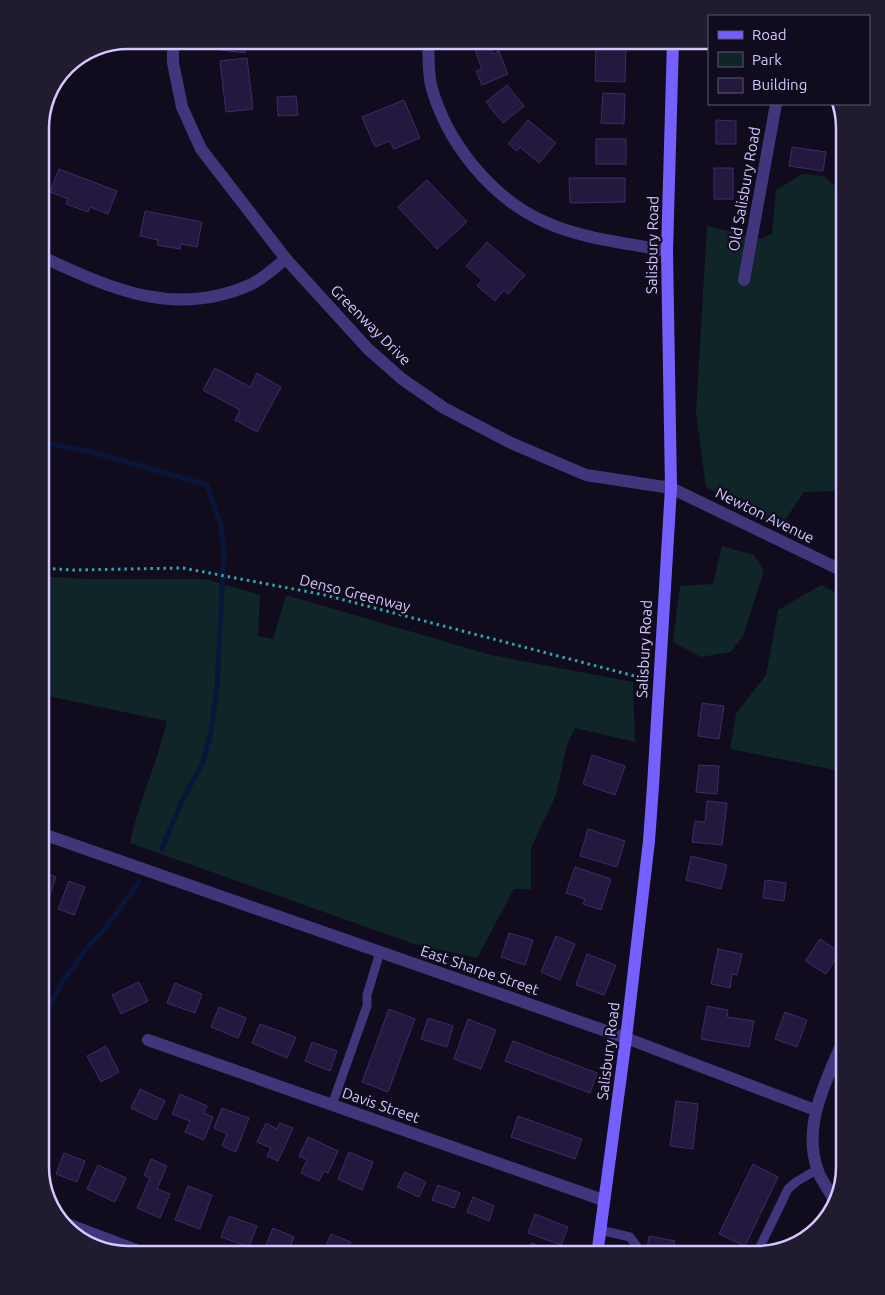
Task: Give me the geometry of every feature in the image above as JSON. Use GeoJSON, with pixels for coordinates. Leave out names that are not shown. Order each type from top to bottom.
{"type":"FeatureCollection","features":[{"type":"Feature","properties":{"kind":"street","name":"Greenway Drive"},"geometry":{"type":"LineString","coordinates":[[173,49],[172,63],[182,107],[201,149],[286,259],[368,349],[402,379],[444,408],[511,443],[586,475],[671,488]]}},
{"type":"Feature","properties":{"kind":"street"},"geometry":{"type":"LineString","coordinates":[[428,49],[430,84],[444,123],[468,158],[515,205],[545,222],[578,233],[667,251]]}},
{"type":"Feature","properties":{"kind":"street","name":"Salisbury Road"},"geometry":{"type":"LineString","coordinates":[[598,1246],[626,1038],[649,841],[660,682],[662,601],[671,488],[667,251],[675,49]]}},
{"type":"Feature","properties":{"kind":"street","name":"Old Salisbury Road"},"geometry":{"type":"LineString","coordinates":[[744,280],[776,105]]}},
{"type":"Feature","properties":{"kind":"street"},"geometry":{"type":"LineString","coordinates":[[49,260],[91,279],[137,294],[176,302],[216,298],[254,283],[286,259]]}},
{"type":"Feature","properties":{"kind":"street","name":"Newton Avenue"},"geometry":{"type":"LineString","coordinates":[[671,488],[836,568]]}},
{"type":"Feature","properties":{"kind":"street","name":"East Sharpe Street"},"geometry":{"type":"LineString","coordinates":[[49,836],[626,1038],[815,1110]]}},
{"type":"Feature","properties":{"kind":"street","name":"Davis Street"},"geometry":{"type":"LineString","coordinates":[[148,1040],[604,1200]]}},
{"type":"Feature","properties":{"kind":"street"},"geometry":{"type":"LineString","coordinates":[[831,1194],[818,1169],[813,1143],[815,1110],[836,1058]]}},
{"type":"Feature","properties":{"kind":"street"},"geometry":{"type":"LineString","coordinates":[[78,1228],[126,1246]]}},
{"type":"Feature","properties":{"kind":"lane"},"geometry":{"type":"LineString","coordinates":[[332,1105],[366,1006],[367,995],[380,952]]}},
{"type":"Feature","properties":{"kind":"lane"},"geometry":{"type":"LineString","coordinates":[[760,1246],[788,1189],[818,1169]]}},
{"type":"Feature","properties":{"kind":"lane"},"geometry":{"type":"LineString","coordinates":[[600,1230],[630,1238],[636,1246]]}},
{"type":"Feature","properties":{"kind":"path","name":"Denso Greenway"},"geometry":{"type":"LineString","coordinates":[[49,569],[74,570],[183,568],[325,595],[660,682]]}},
{"type":"Feature","properties":{"kind":"green space"},"geometry":{"type":"Polygon","coordinates":[[[802,174],[824,176],[836,187],[836,489],[835,491],[804,492],[779,529],[706,487],[696,413],[707,226],[762,239],[772,233],[776,190],[802,174]]]}},
{"type":"Feature","properties":{"kind":"green space"},"geometry":{"type":"Polygon","coordinates":[[[722,546],[754,555],[764,571],[743,636],[731,652],[701,657],[673,642],[680,586],[713,584],[722,546]]]}},
{"type":"Feature","properties":{"kind":"green space"},"geometry":{"type":"Polygon","coordinates":[[[49,577],[85,579],[205,579],[260,595],[258,636],[273,639],[286,595],[491,655],[633,682],[635,742],[575,728],[567,745],[556,795],[531,848],[531,889],[514,889],[477,958],[414,944],[130,843],[167,721],[49,696],[49,577]]]}},
{"type":"Feature","properties":{"kind":"green space"},"geometry":{"type":"Polygon","coordinates":[[[821,585],[836,592],[836,770],[730,749],[736,714],[766,675],[778,610],[821,585]]]}},
{"type":"Feature","properties":{"kind":"building"},"geometry":{"type":"Polygon","coordinates":[[[221,49],[246,49],[245,53],[221,49]]]}},
{"type":"Feature","properties":{"kind":"building"},"geometry":{"type":"Polygon","coordinates":[[[491,49],[493,54],[499,51],[508,74],[482,85],[476,71],[482,69],[475,50],[491,49]]]}},
{"type":"Feature","properties":{"kind":"building"},"geometry":{"type":"Polygon","coordinates":[[[596,49],[626,49],[625,82],[595,81],[596,49]]]}},
{"type":"Feature","properties":{"kind":"building"},"geometry":{"type":"Polygon","coordinates":[[[247,58],[253,109],[226,112],[220,61],[247,58]]]}},
{"type":"Feature","properties":{"kind":"building"},"geometry":{"type":"Polygon","coordinates":[[[507,85],[524,106],[503,123],[486,102],[507,85]]]}},
{"type":"Feature","properties":{"kind":"building"},"geometry":{"type":"Polygon","coordinates":[[[603,93],[625,94],[624,124],[601,123],[603,93]]]}},
{"type":"Feature","properties":{"kind":"building"},"geometry":{"type":"Polygon","coordinates":[[[296,96],[298,115],[278,116],[277,97],[296,96]]]}},
{"type":"Feature","properties":{"kind":"building"},"geometry":{"type":"Polygon","coordinates":[[[404,100],[420,138],[394,149],[390,141],[375,147],[362,117],[404,100]]]}},
{"type":"Feature","properties":{"kind":"building"},"geometry":{"type":"Polygon","coordinates":[[[528,120],[556,143],[539,163],[520,147],[517,151],[508,144],[528,120]]]}},
{"type":"Feature","properties":{"kind":"building"},"geometry":{"type":"Polygon","coordinates":[[[716,120],[736,121],[736,144],[716,144],[716,120]]]}},
{"type":"Feature","properties":{"kind":"building"},"geometry":{"type":"Polygon","coordinates":[[[596,139],[626,139],[626,164],[596,164],[596,139]]]}},
{"type":"Feature","properties":{"kind":"building"},"geometry":{"type":"Polygon","coordinates":[[[792,147],[826,152],[823,171],[789,166],[792,147]]]}},
{"type":"Feature","properties":{"kind":"building"},"geometry":{"type":"Polygon","coordinates":[[[714,168],[733,168],[733,199],[714,199],[714,168]]]}},
{"type":"Feature","properties":{"kind":"building"},"geometry":{"type":"Polygon","coordinates":[[[59,169],[117,191],[108,214],[90,207],[88,212],[66,204],[68,199],[50,192],[59,169]]]}},
{"type":"Feature","properties":{"kind":"building"},"geometry":{"type":"Polygon","coordinates":[[[569,178],[625,178],[625,202],[570,203],[569,178]]]}},
{"type":"Feature","properties":{"kind":"building"},"geometry":{"type":"Polygon","coordinates":[[[427,180],[467,222],[437,249],[398,207],[427,180]]]}},
{"type":"Feature","properties":{"kind":"building"},"geometry":{"type":"Polygon","coordinates":[[[145,211],[202,222],[197,247],[181,244],[180,249],[157,245],[158,240],[140,236],[145,211]]]}},
{"type":"Feature","properties":{"kind":"building"},"geometry":{"type":"Polygon","coordinates":[[[487,242],[525,275],[508,294],[504,290],[495,301],[477,286],[482,280],[466,266],[487,242]]]}},
{"type":"Feature","properties":{"kind":"building"},"geometry":{"type":"Polygon","coordinates":[[[215,368],[250,387],[257,373],[281,387],[257,432],[235,420],[240,410],[203,390],[215,368]]]}},
{"type":"Feature","properties":{"kind":"building"},"geometry":{"type":"Polygon","coordinates":[[[702,703],[724,706],[719,739],[698,736],[702,703]]]}},
{"type":"Feature","properties":{"kind":"building"},"geometry":{"type":"Polygon","coordinates":[[[592,755],[625,766],[615,795],[583,784],[592,755]]]}},
{"type":"Feature","properties":{"kind":"building"},"geometry":{"type":"Polygon","coordinates":[[[699,765],[719,766],[717,794],[696,792],[699,765]]]}},
{"type":"Feature","properties":{"kind":"building"},"geometry":{"type":"Polygon","coordinates":[[[707,801],[727,803],[722,845],[692,842],[695,821],[705,822],[707,801]]]}},
{"type":"Feature","properties":{"kind":"building"},"geometry":{"type":"Polygon","coordinates":[[[588,829],[625,841],[617,867],[580,856],[588,829]]]}},
{"type":"Feature","properties":{"kind":"building"},"geometry":{"type":"Polygon","coordinates":[[[691,856],[727,865],[721,889],[686,880],[691,856]]]}},
{"type":"Feature","properties":{"kind":"building"},"geometry":{"type":"Polygon","coordinates":[[[575,867],[611,879],[601,910],[583,904],[585,899],[566,893],[575,867]]]}},
{"type":"Feature","properties":{"kind":"building"},"geometry":{"type":"Polygon","coordinates":[[[49,874],[56,877],[49,897],[49,874]]]}},
{"type":"Feature","properties":{"kind":"building"},"geometry":{"type":"Polygon","coordinates":[[[765,880],[786,883],[784,901],[763,898],[765,880]]]}},
{"type":"Feature","properties":{"kind":"building"},"geometry":{"type":"Polygon","coordinates":[[[69,881],[85,887],[74,915],[58,909],[69,881]]]}},
{"type":"Feature","properties":{"kind":"building"},"geometry":{"type":"Polygon","coordinates":[[[509,933],[533,940],[525,965],[501,957],[509,933]]]}},
{"type":"Feature","properties":{"kind":"building"},"geometry":{"type":"Polygon","coordinates":[[[556,936],[575,944],[560,980],[541,972],[556,936]]]}},
{"type":"Feature","properties":{"kind":"building"},"geometry":{"type":"Polygon","coordinates":[[[820,939],[836,949],[836,958],[826,974],[805,961],[820,939]]]}},
{"type":"Feature","properties":{"kind":"building"},"geometry":{"type":"Polygon","coordinates":[[[718,949],[742,954],[737,975],[732,974],[730,988],[711,984],[718,949]]]}},
{"type":"Feature","properties":{"kind":"building"},"geometry":{"type":"Polygon","coordinates":[[[587,954],[616,965],[604,995],[576,985],[587,954]]]}},
{"type":"Feature","properties":{"kind":"building"},"geometry":{"type":"Polygon","coordinates":[[[139,982],[148,1001],[121,1014],[112,995],[139,982]]]}},
{"type":"Feature","properties":{"kind":"building"},"geometry":{"type":"Polygon","coordinates":[[[175,983],[202,994],[195,1013],[167,1003],[175,983]]]}},
{"type":"Feature","properties":{"kind":"building"},"geometry":{"type":"Polygon","coordinates":[[[707,1006],[728,1010],[727,1017],[754,1021],[749,1047],[701,1039],[707,1006]]]}},
{"type":"Feature","properties":{"kind":"building"},"geometry":{"type":"Polygon","coordinates":[[[219,1007],[246,1018],[238,1038],[211,1027],[219,1007]]]}},
{"type":"Feature","properties":{"kind":"building"},"geometry":{"type":"Polygon","coordinates":[[[389,1009],[415,1019],[388,1092],[362,1082],[389,1009]]]}},
{"type":"Feature","properties":{"kind":"building"},"geometry":{"type":"Polygon","coordinates":[[[785,1012],[807,1020],[797,1047],[775,1039],[785,1012]]]}},
{"type":"Feature","properties":{"kind":"building"},"geometry":{"type":"Polygon","coordinates":[[[428,1018],[453,1026],[447,1047],[421,1039],[428,1018]]]}},
{"type":"Feature","properties":{"kind":"building"},"geometry":{"type":"Polygon","coordinates":[[[468,1019],[496,1030],[481,1069],[454,1059],[468,1019]]]}},
{"type":"Feature","properties":{"kind":"building"},"geometry":{"type":"Polygon","coordinates":[[[260,1024],[296,1037],[287,1058],[252,1043],[260,1024]]]}},
{"type":"Feature","properties":{"kind":"building"},"geometry":{"type":"Polygon","coordinates":[[[513,1041],[597,1073],[590,1093],[505,1061],[513,1041]]]}},
{"type":"Feature","properties":{"kind":"building"},"geometry":{"type":"Polygon","coordinates":[[[312,1042],[337,1051],[330,1071],[305,1061],[312,1042]]]}},
{"type":"Feature","properties":{"kind":"building"},"geometry":{"type":"Polygon","coordinates":[[[106,1046],[119,1072],[101,1082],[87,1056],[106,1046]]]}},
{"type":"Feature","properties":{"kind":"building"},"geometry":{"type":"Polygon","coordinates":[[[140,1089],[165,1101],[156,1120],[131,1108],[140,1089]]]}},
{"type":"Feature","properties":{"kind":"building"},"geometry":{"type":"Polygon","coordinates":[[[180,1094],[207,1106],[204,1113],[213,1117],[204,1140],[185,1132],[190,1121],[172,1114],[180,1094]]]}},
{"type":"Feature","properties":{"kind":"building"},"geometry":{"type":"Polygon","coordinates":[[[676,1101],[698,1104],[693,1149],[670,1146],[676,1101]]]}},
{"type":"Feature","properties":{"kind":"building"},"geometry":{"type":"Polygon","coordinates":[[[222,1108],[249,1118],[236,1152],[222,1146],[227,1134],[214,1128],[222,1108]]]}},
{"type":"Feature","properties":{"kind":"building"},"geometry":{"type":"Polygon","coordinates":[[[518,1116],[582,1139],[575,1159],[511,1137],[518,1116]]]}},
{"type":"Feature","properties":{"kind":"building"},"geometry":{"type":"Polygon","coordinates":[[[266,1123],[277,1129],[280,1123],[293,1128],[278,1161],[267,1156],[271,1148],[257,1142],[266,1123]]]}},
{"type":"Feature","properties":{"kind":"building"},"geometry":{"type":"Polygon","coordinates":[[[308,1137],[338,1151],[328,1173],[324,1171],[319,1181],[301,1173],[307,1160],[299,1156],[308,1137]]]}},
{"type":"Feature","properties":{"kind":"building"},"geometry":{"type":"Polygon","coordinates":[[[349,1152],[373,1162],[362,1190],[338,1179],[349,1152]]]}},
{"type":"Feature","properties":{"kind":"building"},"geometry":{"type":"Polygon","coordinates":[[[64,1153],[85,1161],[77,1182],[56,1174],[64,1153]]]}},
{"type":"Feature","properties":{"kind":"building"},"geometry":{"type":"Polygon","coordinates":[[[151,1159],[167,1166],[157,1189],[170,1194],[160,1218],[137,1208],[150,1178],[144,1175],[151,1159]]]}},
{"type":"Feature","properties":{"kind":"building"},"geometry":{"type":"Polygon","coordinates":[[[753,1164],[778,1177],[745,1246],[719,1234],[753,1164]]]}},
{"type":"Feature","properties":{"kind":"building"},"geometry":{"type":"Polygon","coordinates":[[[98,1165],[126,1178],[115,1202],[87,1189],[98,1165]]]}},
{"type":"Feature","properties":{"kind":"building"},"geometry":{"type":"Polygon","coordinates":[[[405,1172],[426,1182],[419,1197],[397,1187],[405,1172]]]}},
{"type":"Feature","properties":{"kind":"building"},"geometry":{"type":"Polygon","coordinates":[[[438,1185],[460,1193],[454,1208],[432,1200],[438,1185]]]}},
{"type":"Feature","properties":{"kind":"building"},"geometry":{"type":"Polygon","coordinates":[[[188,1186],[212,1195],[200,1229],[175,1220],[188,1186]]]}},
{"type":"Feature","properties":{"kind":"building"},"geometry":{"type":"Polygon","coordinates":[[[473,1197],[494,1206],[489,1221],[467,1212],[473,1197]]]}},
{"type":"Feature","properties":{"kind":"building"},"geometry":{"type":"Polygon","coordinates":[[[535,1214],[568,1227],[561,1245],[528,1233],[535,1214]]]}},
{"type":"Feature","properties":{"kind":"building"},"geometry":{"type":"Polygon","coordinates":[[[229,1216],[257,1226],[249,1246],[221,1237],[229,1216]]]}},
{"type":"Feature","properties":{"kind":"building"},"geometry":{"type":"Polygon","coordinates":[[[273,1228],[294,1237],[290,1246],[266,1246],[273,1228]]]}},
{"type":"Feature","properties":{"kind":"building"},"geometry":{"type":"Polygon","coordinates":[[[331,1234],[351,1242],[349,1246],[326,1246],[331,1234]]]}},
{"type":"Feature","properties":{"kind":"building"},"geometry":{"type":"Polygon","coordinates":[[[649,1236],[675,1241],[674,1246],[647,1246],[649,1236]]]}},
{"type":"Feature","properties":{"kind":"waterway"},"geometry":{"type":"LineString","coordinates":[[49,444],[92,452],[207,485],[221,525],[224,552],[217,686],[211,732],[203,762],[181,803],[162,849]]}},
{"type":"Feature","properties":{"kind":"waterway"},"geometry":{"type":"LineString","coordinates":[[49,1007],[63,981],[139,882]]}}]}
